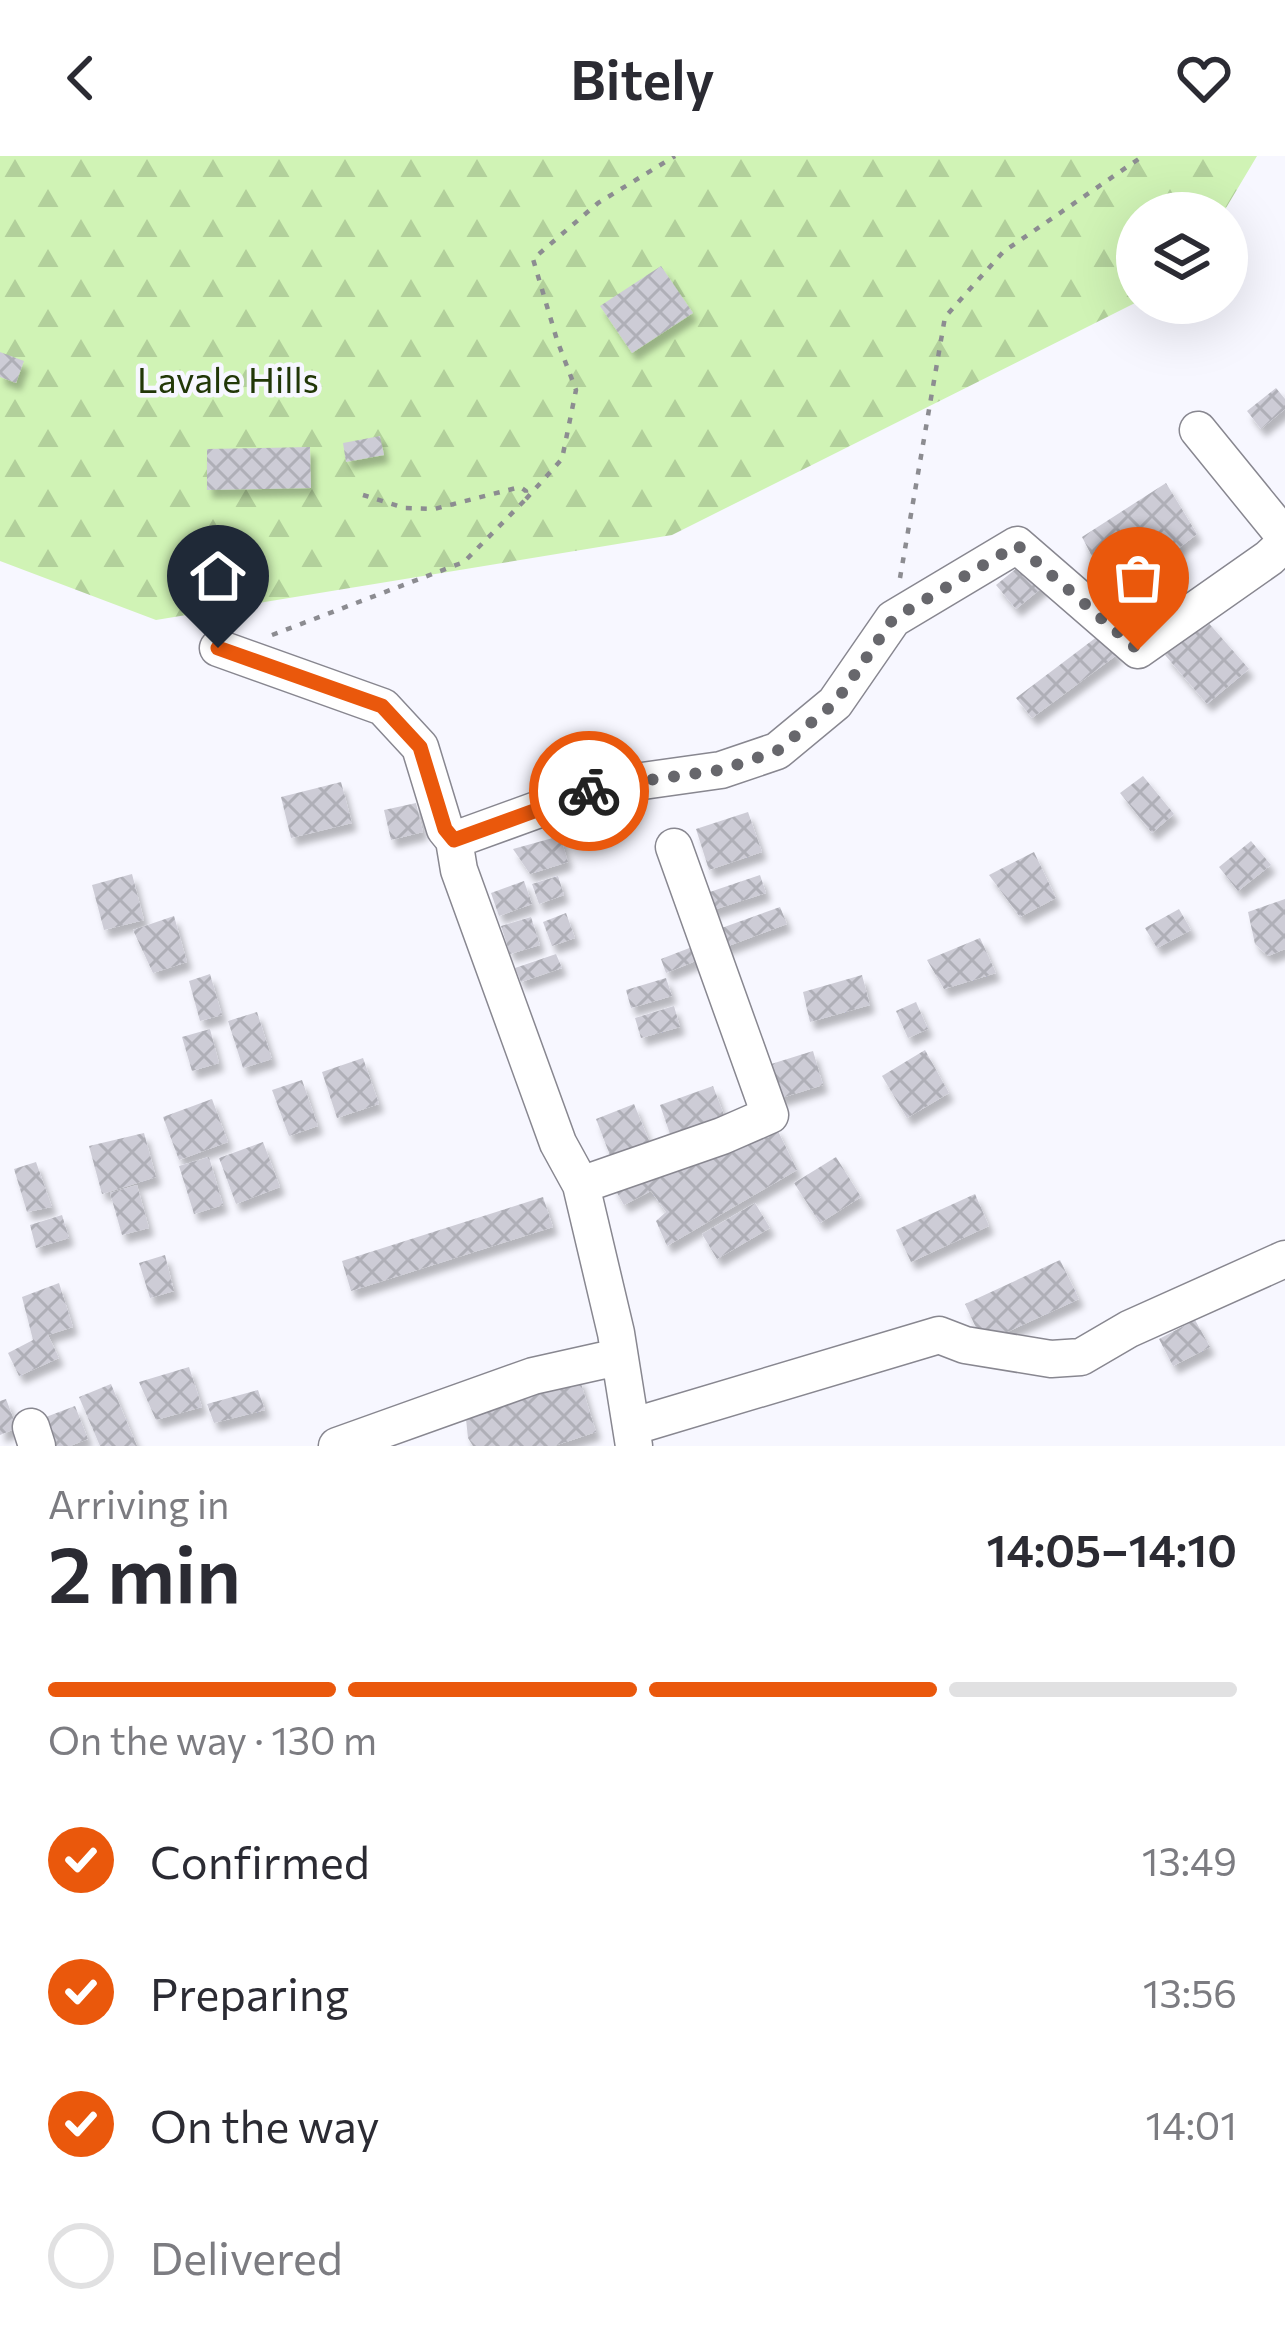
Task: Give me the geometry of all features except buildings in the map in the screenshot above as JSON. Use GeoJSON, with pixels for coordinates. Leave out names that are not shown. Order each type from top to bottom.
{"type":"FeatureCollection","features":[{"type":"Feature","properties":{"kind":"street"},"geometry":{"type":"LineString","coordinates":[[454,840],[600,787],[721,770],[777,751],[835,703],[893,619],[1017,545],[1138,650],[1270,558],[1285,540],[1198,430]]}},
{"type":"Feature","properties":{"kind":"street"},"geometry":{"type":"LineString","coordinates":[[218,648],[382,706],[420,747],[550,1122],[581,1185],[616,1333],[633,1437],[939,1335],[965,1346],[1052,1359],[1081,1357],[1129,1329],[1285,1259]]}},
{"type":"Feature","properties":{"kind":"street"},"geometry":{"type":"LineString","coordinates":[[581,1185],[770,1115],[674,848]]}},
{"type":"Feature","properties":{"kind":"street"},"geometry":{"type":"LineString","coordinates":[[337,1446],[533,1376],[619,1357]]}},
{"type":"Feature","properties":{"kind":"path"},"geometry":{"type":"LineString","coordinates":[[271,636],[464,562],[562,459],[576,391],[533,260],[598,203],[675,156]]}},
{"type":"Feature","properties":{"kind":"path"},"geometry":{"type":"LineString","coordinates":[[893,619],[945,317],[1003,252],[1143,156]]}},
{"type":"Feature","properties":{"kind":"path"},"geometry":{"type":"LineString","coordinates":[[363,495],[406,508],[434,509],[520,487],[526,499]]}},
{"type":"Feature","properties":{"kind":"green space","name":"Lavale Hills"},"geometry":{"type":"Polygon","coordinates":[[[0,156],[1257,156],[1236,192],[1116,192],[1116,313],[672,535],[156,620],[0,561],[0,156]]]}},
{"type":"Feature","properties":{"kind":"way so far"},"geometry":{"type":"LineString","coordinates":[[589,791],[721,770],[777,751],[835,703],[893,619],[1017,545],[1138,650]]}},
{"type":"Feature","properties":{"kind":"route"},"geometry":{"type":"LineString","coordinates":[[218,648],[382,706],[420,747],[445,829],[454,840],[589,791]]}}]}
